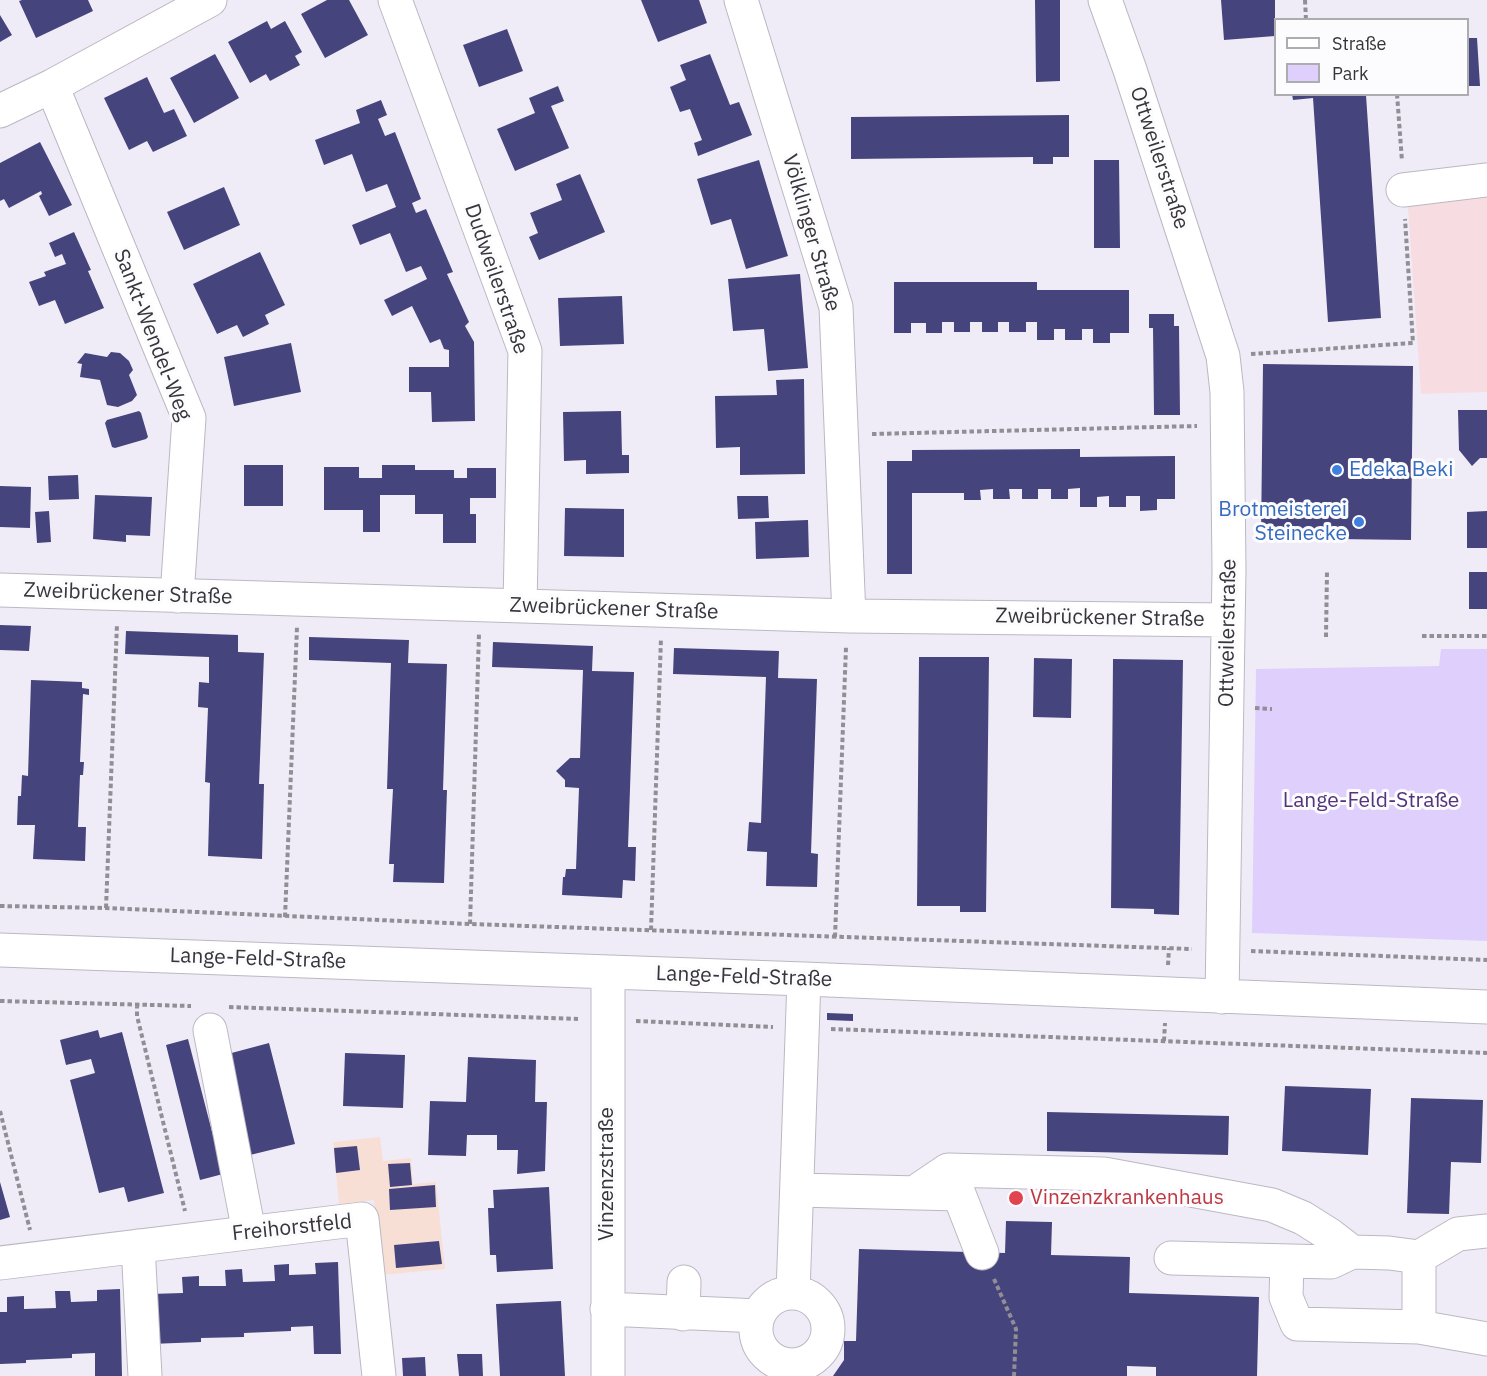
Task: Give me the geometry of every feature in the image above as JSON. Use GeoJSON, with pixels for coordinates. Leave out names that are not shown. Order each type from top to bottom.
{"type":"FeatureCollection","features":[{"type":"Feature","properties":{"kind":"street"},"geometry":{"type":"LineString","coordinates":[[0,111],[52,86],[210,0]]}},
{"type":"Feature","properties":{"kind":"street","name":"Dudweilerstraße"},"geometry":{"type":"LineString","coordinates":[[395,0],[525,351],[520,606]]}},
{"type":"Feature","properties":{"kind":"street","name":"Völklinger Straße"},"geometry":{"type":"LineString","coordinates":[[741,0],[836,307],[849,616]]}},
{"type":"Feature","properties":{"kind":"street","name":"Ottweilerstraße"},"geometry":{"type":"LineString","coordinates":[[1105,0],[1223,356],[1228,425],[1228,620],[1222,998]]}},
{"type":"Feature","properties":{"kind":"street","name":"Sankt-Wendel-Weg"},"geometry":{"type":"LineString","coordinates":[[52,86],[189,418],[177,596]]}},
{"type":"Feature","properties":{"kind":"street"},"geometry":{"type":"LineString","coordinates":[[1403,190],[1487,180]]}},
{"type":"Feature","properties":{"kind":"street","name":"Zweibrückener Straße"},"geometry":{"type":"LineString","coordinates":[[0,590],[849,616],[1228,620]]}},
{"type":"Feature","properties":{"kind":"street","name":"Lange-Feld-Straße"},"geometry":{"type":"LineString","coordinates":[[0,950],[804,979],[1222,998],[1487,1007]]}},
{"type":"Feature","properties":{"kind":"street","name":"Vinzenzstraße"},"geometry":{"type":"LineString","coordinates":[[608,972],[606,1020],[608,1376]]}},
{"type":"Feature","properties":{"kind":"street"},"geometry":{"type":"LineString","coordinates":[[793,1293],[804,979]]}},
{"type":"Feature","properties":{"kind":"street"},"geometry":{"type":"LineString","coordinates":[[207,1014],[249,1232]]}},
{"type":"Feature","properties":{"kind":"street"},"geometry":{"type":"LineString","coordinates":[[914,1193],[948,1170],[1104,1174],[1272,1205],[1304,1218],[1352,1252]]}},
{"type":"Feature","properties":{"kind":"street"},"geometry":{"type":"LineString","coordinates":[[797,1190],[959,1194],[982,1253]]}},
{"type":"Feature","properties":{"kind":"street","name":"Freihorstfeld"},"geometry":{"type":"LineString","coordinates":[[0,1263],[362,1219],[379,1376]]}},
{"type":"Feature","properties":{"kind":"street"},"geometry":{"type":"LineString","coordinates":[[1170,1258],[1331,1262],[1352,1252],[1419,1257],[1458,1234],[1487,1231]]}},
{"type":"Feature","properties":{"kind":"street"},"geometry":{"type":"LineString","coordinates":[[138,1246],[146,1376]]}},
{"type":"Feature","properties":{"kind":"street"},"geometry":{"type":"LineString","coordinates":[[1419,1257],[1419,1327]]}},
{"type":"Feature","properties":{"kind":"street"},"geometry":{"type":"LineString","coordinates":[[1287,1261],[1286,1297],[1297,1324],[1419,1327],[1487,1339]]}},
{"type":"Feature","properties":{"kind":"street"},"geometry":{"type":"LineString","coordinates":[[683,1314],[684,1282]]}},
{"type":"Feature","properties":{"kind":"street"},"geometry":{"type":"LineString","coordinates":[[782,1294],[805,1295],[824,1311],[828,1323],[828,1335],[824,1347],[807,1363],[795,1366],[782,1365],[771,1360],[762,1351],[757,1340],[755,1328],[758,1316],[764,1306],[782,1294]]}},
{"type":"Feature","properties":{"kind":"street"},"geometry":{"type":"LineString","coordinates":[[607,1309],[758,1316]]}},
{"type":"Feature","properties":{"kind":"path"},"geometry":{"type":"LineString","coordinates":[[1305,0],[1306,18]]}},
{"type":"Feature","properties":{"kind":"path"},"geometry":{"type":"LineString","coordinates":[[1223,356],[1413,343]]}},
{"type":"Feature","properties":{"kind":"path"},"geometry":{"type":"LineString","coordinates":[[842,435],[1228,425]]}},
{"type":"Feature","properties":{"kind":"path"},"geometry":{"type":"LineString","coordinates":[[1326,637],[1327,571]]}},
{"type":"Feature","properties":{"kind":"path"},"geometry":{"type":"LineString","coordinates":[[105,908],[118,594]]}},
{"type":"Feature","properties":{"kind":"path"},"geometry":{"type":"LineString","coordinates":[[285,917],[298,600]]}},
{"type":"Feature","properties":{"kind":"path"},"geometry":{"type":"LineString","coordinates":[[470,924],[480,605]]}},
{"type":"Feature","properties":{"kind":"path"},"geometry":{"type":"LineString","coordinates":[[651,930],[662,610]]}},
{"type":"Feature","properties":{"kind":"path"},"geometry":{"type":"LineString","coordinates":[[835,937],[844,657],[849,616]]}},
{"type":"Feature","properties":{"kind":"path"},"geometry":{"type":"LineString","coordinates":[[1422,636],[1487,636]]}},
{"type":"Feature","properties":{"kind":"path"},"geometry":{"type":"LineString","coordinates":[[0,906],[105,908],[470,924],[1487,960]]}},
{"type":"Feature","properties":{"kind":"path"},"geometry":{"type":"LineString","coordinates":[[0,1000],[136,1004],[207,1014],[606,1020],[1487,1053]]}},
{"type":"Feature","properties":{"kind":"path"},"geometry":{"type":"LineString","coordinates":[[136,1004],[137,1016],[184,1204],[188,1240]]}},
{"type":"Feature","properties":{"kind":"path"},"geometry":{"type":"LineString","coordinates":[[0,1111],[37,1259]]}},
{"type":"Feature","properties":{"kind":"path"},"geometry":{"type":"LineString","coordinates":[[982,1253],[1016,1329],[1014,1376]]}},
{"type":"Feature","properties":{"kind":"shaded area"},"geometry":{"type":"Polygon","coordinates":[[[1487,190],[1487,392],[1421,394],[1408,208],[1412,202],[1487,190]]]}},
{"type":"Feature","properties":{"kind":"shaded area"},"geometry":{"type":"Polygon","coordinates":[[[380,1137],[383,1161],[411,1158],[413,1184],[436,1182],[445,1269],[382,1275],[374,1200],[339,1204],[333,1142],[380,1137]]]}},
{"type":"Feature","properties":{"kind":"green space","name":"Lange-Feld-Straße"},"geometry":{"type":"Polygon","coordinates":[[[1441,649],[1487,649],[1487,941],[1252,933],[1256,669],[1439,666],[1441,649]]]}},
{"type":"Feature","properties":{"kind":"building"},"geometry":{"type":"Polygon","coordinates":[[[88,0],[93,11],[36,38],[19,1],[88,0]]]}},
{"type":"Feature","properties":{"kind":"building"},"geometry":{"type":"Polygon","coordinates":[[[327,0],[349,0],[368,35],[325,58],[301,14],[327,0]]]}},
{"type":"Feature","properties":{"kind":"building"},"geometry":{"type":"Polygon","coordinates":[[[641,0],[699,0],[707,23],[658,42],[641,0]]]}},
{"type":"Feature","properties":{"kind":"building"},"geometry":{"type":"Polygon","coordinates":[[[1035,0],[1060,0],[1060,81],[1036,82],[1035,0]]]}},
{"type":"Feature","properties":{"kind":"building"},"geometry":{"type":"Polygon","coordinates":[[[1221,0],[1275,0],[1274,36],[1224,40],[1221,0]]]}},
{"type":"Feature","properties":{"kind":"building"},"geometry":{"type":"Polygon","coordinates":[[[0,15],[12,35],[0,42],[0,15]]]}},
{"type":"Feature","properties":{"kind":"building"},"geometry":{"type":"Polygon","coordinates":[[[267,21],[271,29],[285,21],[302,52],[295,56],[300,65],[270,81],[266,74],[250,83],[228,42],[267,21]]]}},
{"type":"Feature","properties":{"kind":"building"},"geometry":{"type":"Polygon","coordinates":[[[507,29],[523,71],[479,87],[463,45],[507,29]]]}},
{"type":"Feature","properties":{"kind":"building"},"geometry":{"type":"Polygon","coordinates":[[[1469,38],[1477,38],[1480,86],[1469,86],[1469,38]]]}},
{"type":"Feature","properties":{"kind":"building"},"geometry":{"type":"Polygon","coordinates":[[[215,54],[239,98],[194,123],[170,78],[215,54]]]}},
{"type":"Feature","properties":{"kind":"building"},"geometry":{"type":"Polygon","coordinates":[[[710,54],[730,105],[739,102],[752,135],[698,156],[694,143],[702,140],[690,109],[680,112],[670,87],[686,80],[680,65],[710,54]]]}},
{"type":"Feature","properties":{"kind":"building"},"geometry":{"type":"Polygon","coordinates":[[[147,77],[164,113],[174,109],[187,136],[153,152],[147,141],[129,150],[104,98],[147,77]]]}},
{"type":"Feature","properties":{"kind":"building"},"geometry":{"type":"Polygon","coordinates":[[[558,86],[564,101],[551,106],[569,148],[515,171],[497,129],[535,113],[529,98],[558,86]]]}},
{"type":"Feature","properties":{"kind":"building"},"geometry":{"type":"Polygon","coordinates":[[[1292,96],[1366,96],[1381,318],[1328,322],[1313,98],[1293,100],[1292,96]]]}},
{"type":"Feature","properties":{"kind":"building"},"geometry":{"type":"Polygon","coordinates":[[[381,100],[387,115],[378,119],[385,136],[395,132],[421,199],[412,203],[416,213],[426,209],[453,272],[447,274],[469,322],[465,326],[474,342],[475,421],[432,422],[431,392],[409,392],[409,367],[449,367],[449,350],[444,349],[440,339],[430,343],[412,306],[392,316],[384,300],[427,279],[421,266],[406,272],[390,233],[360,245],[352,225],[396,207],[387,184],[366,192],[352,154],[324,165],[315,140],[360,123],[356,110],[381,100]]]}},
{"type":"Feature","properties":{"kind":"building"},"geometry":{"type":"Polygon","coordinates":[[[1069,115],[1069,157],[1053,157],[1053,164],[1033,164],[1033,157],[851,159],[851,117],[1069,115]]]}},
{"type":"Feature","properties":{"kind":"building"},"geometry":{"type":"Polygon","coordinates":[[[40,142],[72,205],[49,216],[39,196],[42,194],[41,191],[9,208],[4,199],[0,201],[0,163],[40,142]]]}},
{"type":"Feature","properties":{"kind":"building"},"geometry":{"type":"Polygon","coordinates":[[[759,160],[788,256],[746,269],[731,219],[711,225],[697,179],[759,160]]]}},
{"type":"Feature","properties":{"kind":"building"},"geometry":{"type":"Polygon","coordinates":[[[1094,160],[1119,160],[1120,248],[1094,248],[1094,160]]]}},
{"type":"Feature","properties":{"kind":"building"},"geometry":{"type":"Polygon","coordinates":[[[580,174],[605,232],[539,260],[529,237],[538,233],[530,213],[562,200],[556,184],[580,174]]]}},
{"type":"Feature","properties":{"kind":"building"},"geometry":{"type":"Polygon","coordinates":[[[224,187],[240,225],[184,250],[167,212],[224,187]]]}},
{"type":"Feature","properties":{"kind":"building"},"geometry":{"type":"Polygon","coordinates":[[[74,232],[91,270],[88,271],[104,308],[65,324],[55,300],[39,306],[29,282],[46,276],[44,272],[66,264],[62,254],[55,257],[49,243],[74,232]]]}},
{"type":"Feature","properties":{"kind":"building"},"geometry":{"type":"Polygon","coordinates":[[[260,252],[285,305],[265,315],[269,324],[243,337],[237,325],[217,334],[193,284],[260,252]]]}},
{"type":"Feature","properties":{"kind":"building"},"geometry":{"type":"Polygon","coordinates":[[[800,274],[808,368],[768,371],[764,329],[733,331],[728,279],[800,274]]]}},
{"type":"Feature","properties":{"kind":"building"},"geometry":{"type":"Polygon","coordinates":[[[894,282],[1037,282],[1037,290],[1129,290],[1129,333],[1110,333],[1110,343],[1093,343],[1093,329],[1082,329],[1082,340],[1065,340],[1065,329],[1054,329],[1054,340],[1037,340],[1037,322],[1026,322],[1026,332],[1009,332],[1009,322],[998,322],[998,332],[982,332],[982,322],[970,322],[970,332],[954,332],[954,322],[942,322],[942,333],[926,333],[926,323],[911,323],[911,333],[894,333],[894,282]]]}},
{"type":"Feature","properties":{"kind":"building"},"geometry":{"type":"Polygon","coordinates":[[[622,296],[624,344],[560,346],[558,298],[622,296]]]}},
{"type":"Feature","properties":{"kind":"building"},"geometry":{"type":"Polygon","coordinates":[[[1149,314],[1174,314],[1174,326],[1179,326],[1180,415],[1154,415],[1153,328],[1149,328],[1149,314]]]}},
{"type":"Feature","properties":{"kind":"building"},"geometry":{"type":"Polygon","coordinates":[[[291,343],[301,392],[234,406],[224,357],[291,343]]]}},
{"type":"Feature","properties":{"kind":"building"},"geometry":{"type":"Polygon","coordinates":[[[111,352],[120,353],[129,361],[133,370],[129,375],[137,395],[132,401],[118,407],[107,405],[100,380],[80,377],[82,364],[77,363],[85,353],[107,357],[111,352]]]}},
{"type":"Feature","properties":{"kind":"building"},"geometry":{"type":"Polygon","coordinates":[[[1263,364],[1413,366],[1411,540],[1261,538],[1263,364]]]}},
{"type":"Feature","properties":{"kind":"building"},"geometry":{"type":"Polygon","coordinates":[[[804,379],[805,474],[740,475],[740,447],[716,448],[715,396],[777,395],[776,380],[804,379]]]}},
{"type":"Feature","properties":{"kind":"building"},"geometry":{"type":"Polygon","coordinates":[[[1458,410],[1487,410],[1487,458],[1480,458],[1472,466],[1459,450],[1458,410]]]}},
{"type":"Feature","properties":{"kind":"building"},"geometry":{"type":"Polygon","coordinates":[[[139,411],[148,437],[112,447],[105,423],[107,420],[139,411]]]}},
{"type":"Feature","properties":{"kind":"building"},"geometry":{"type":"Polygon","coordinates":[[[621,411],[622,455],[629,455],[629,473],[586,474],[586,460],[564,461],[563,412],[621,411]]]}},
{"type":"Feature","properties":{"kind":"building"},"geometry":{"type":"Polygon","coordinates":[[[1080,449],[1080,457],[1175,456],[1175,499],[1157,499],[1157,510],[1140,511],[1140,496],[1126,496],[1126,507],[1109,507],[1109,496],[1097,497],[1097,507],[1080,507],[1080,488],[1068,489],[1068,499],[1051,499],[1051,489],[1038,489],[1038,499],[1022,499],[1022,489],[1009,489],[1010,499],[993,499],[993,489],[980,490],[981,500],[964,500],[964,493],[912,493],[912,574],[887,574],[887,461],[912,461],[912,450],[1080,449]]]}},
{"type":"Feature","properties":{"kind":"building"},"geometry":{"type":"Polygon","coordinates":[[[244,465],[283,465],[283,506],[244,506],[244,465]]]}},
{"type":"Feature","properties":{"kind":"building"},"geometry":{"type":"Polygon","coordinates":[[[382,465],[415,465],[415,470],[454,470],[454,478],[467,478],[467,468],[496,468],[496,498],[470,498],[470,514],[476,514],[476,543],[443,543],[443,514],[415,514],[415,495],[380,495],[380,532],[363,532],[363,510],[324,510],[324,467],[359,467],[359,478],[382,478],[382,465]]]}},
{"type":"Feature","properties":{"kind":"building"},"geometry":{"type":"Polygon","coordinates":[[[78,475],[79,499],[49,500],[48,476],[78,475]]]}},
{"type":"Feature","properties":{"kind":"building"},"geometry":{"type":"Polygon","coordinates":[[[0,486],[31,487],[30,528],[0,527],[0,486]]]}},
{"type":"Feature","properties":{"kind":"building"},"geometry":{"type":"Polygon","coordinates":[[[95,495],[152,497],[150,536],[126,535],[126,542],[93,539],[95,495]]]}},
{"type":"Feature","properties":{"kind":"building"},"geometry":{"type":"Polygon","coordinates":[[[737,496],[768,496],[769,518],[738,519],[737,496]]]}},
{"type":"Feature","properties":{"kind":"building"},"geometry":{"type":"Polygon","coordinates":[[[565,508],[624,509],[624,557],[564,556],[565,508]]]}},
{"type":"Feature","properties":{"kind":"building"},"geometry":{"type":"Polygon","coordinates":[[[49,511],[51,542],[37,543],[35,512],[49,511]]]}},
{"type":"Feature","properties":{"kind":"building"},"geometry":{"type":"Polygon","coordinates":[[[1487,511],[1487,548],[1467,548],[1467,512],[1487,511]]]}},
{"type":"Feature","properties":{"kind":"building"},"geometry":{"type":"Polygon","coordinates":[[[808,520],[809,557],[756,559],[755,522],[808,520]]]}},
{"type":"Feature","properties":{"kind":"building"},"geometry":{"type":"Polygon","coordinates":[[[1469,572],[1487,572],[1487,609],[1469,609],[1469,572]]]}},
{"type":"Feature","properties":{"kind":"building"},"geometry":{"type":"Polygon","coordinates":[[[0,625],[31,626],[29,651],[0,650],[0,625]]]}},
{"type":"Feature","properties":{"kind":"building"},"geometry":{"type":"Polygon","coordinates":[[[126,631],[238,635],[238,652],[264,653],[259,784],[264,784],[262,859],[208,856],[210,783],[205,782],[208,708],[198,707],[199,682],[209,683],[209,657],[125,654],[126,631]]]}},
{"type":"Feature","properties":{"kind":"building"},"geometry":{"type":"Polygon","coordinates":[[[309,637],[409,640],[408,663],[447,664],[443,790],[447,790],[444,883],[393,882],[394,864],[389,864],[393,789],[387,789],[391,663],[309,660],[309,637]]]}},
{"type":"Feature","properties":{"kind":"building"},"geometry":{"type":"Polygon","coordinates":[[[493,642],[593,646],[592,671],[634,672],[628,847],[636,847],[635,881],[623,880],[622,898],[562,895],[566,869],[576,869],[579,788],[565,787],[565,780],[556,771],[570,758],[580,758],[583,670],[492,667],[493,642]]]}},
{"type":"Feature","properties":{"kind":"building"},"geometry":{"type":"Polygon","coordinates":[[[674,648],[779,651],[778,678],[817,679],[811,853],[818,854],[817,887],[766,886],[767,852],[747,851],[749,822],[761,823],[766,677],[673,674],[674,648]]]}},
{"type":"Feature","properties":{"kind":"building"},"geometry":{"type":"Polygon","coordinates":[[[919,657],[989,657],[986,912],[960,912],[960,906],[917,906],[919,657]]]}},
{"type":"Feature","properties":{"kind":"building"},"geometry":{"type":"Polygon","coordinates":[[[1034,658],[1072,659],[1071,718],[1033,717],[1034,658]]]}},
{"type":"Feature","properties":{"kind":"building"},"geometry":{"type":"Polygon","coordinates":[[[1113,659],[1183,660],[1179,915],[1154,914],[1154,909],[1111,908],[1113,659]]]}},
{"type":"Feature","properties":{"kind":"building"},"geometry":{"type":"Polygon","coordinates":[[[31,680],[82,682],[82,688],[89,689],[89,695],[83,694],[80,762],[84,762],[83,775],[80,775],[78,827],[86,827],[85,861],[33,859],[35,825],[17,825],[18,796],[21,796],[22,775],[28,776],[31,680]]]}},
{"type":"Feature","properties":{"kind":"building"},"geometry":{"type":"Polygon","coordinates":[[[827,1013],[853,1014],[853,1021],[827,1020],[827,1013]]]}},
{"type":"Feature","properties":{"kind":"building"},"geometry":{"type":"Polygon","coordinates":[[[98,1030],[100,1038],[122,1032],[164,1193],[128,1202],[124,1187],[99,1193],[70,1080],[95,1073],[91,1059],[66,1065],[60,1040],[98,1030]]]}},
{"type":"Feature","properties":{"kind":"building"},"geometry":{"type":"Polygon","coordinates":[[[188,1039],[223,1174],[200,1180],[166,1045],[188,1039]]]}},
{"type":"Feature","properties":{"kind":"building"},"geometry":{"type":"Polygon","coordinates":[[[269,1043],[295,1144],[250,1155],[224,1055],[269,1043]]]}},
{"type":"Feature","properties":{"kind":"building"},"geometry":{"type":"Polygon","coordinates":[[[345,1053],[405,1055],[403,1108],[343,1106],[345,1053]]]}},
{"type":"Feature","properties":{"kind":"building"},"geometry":{"type":"Polygon","coordinates":[[[468,1057],[536,1060],[535,1102],[547,1102],[545,1171],[517,1174],[518,1150],[497,1150],[497,1135],[467,1135],[466,1156],[428,1155],[430,1101],[466,1102],[468,1057]]]}},
{"type":"Feature","properties":{"kind":"building"},"geometry":{"type":"Polygon","coordinates":[[[1285,1086],[1371,1089],[1368,1155],[1282,1151],[1285,1086]]]}},
{"type":"Feature","properties":{"kind":"building"},"geometry":{"type":"Polygon","coordinates":[[[1411,1098],[1483,1100],[1481,1163],[1451,1162],[1449,1214],[1407,1213],[1411,1098]]]}},
{"type":"Feature","properties":{"kind":"building"},"geometry":{"type":"Polygon","coordinates":[[[1047,1112],[1229,1116],[1228,1155],[1047,1151],[1047,1112]]]}},
{"type":"Feature","properties":{"kind":"building"},"geometry":{"type":"Polygon","coordinates":[[[357,1146],[360,1170],[336,1173],[334,1148],[357,1146]]]}},
{"type":"Feature","properties":{"kind":"building"},"geometry":{"type":"Polygon","coordinates":[[[410,1163],[412,1185],[390,1187],[388,1164],[410,1163]]]}},
{"type":"Feature","properties":{"kind":"building"},"geometry":{"type":"Polygon","coordinates":[[[0,1182],[10,1217],[0,1220],[0,1182]]]}},
{"type":"Feature","properties":{"kind":"building"},"geometry":{"type":"Polygon","coordinates":[[[435,1185],[436,1207],[390,1210],[389,1189],[435,1185]]]}},
{"type":"Feature","properties":{"kind":"building"},"geometry":{"type":"Polygon","coordinates":[[[549,1187],[553,1269],[497,1272],[496,1255],[490,1255],[488,1208],[494,1208],[493,1190],[549,1187]]]}},
{"type":"Feature","properties":{"kind":"building"},"geometry":{"type":"Polygon","coordinates":[[[1006,1221],[1052,1222],[1051,1255],[1130,1257],[1129,1293],[1259,1297],[1257,1376],[1156,1376],[1156,1367],[1127,1366],[1127,1376],[833,1376],[844,1360],[844,1341],[856,1341],[859,1249],[1005,1253],[1006,1221]]]}},
{"type":"Feature","properties":{"kind":"building"},"geometry":{"type":"Polygon","coordinates":[[[439,1241],[442,1264],[396,1268],[394,1245],[439,1241]]]}},
{"type":"Feature","properties":{"kind":"building"},"geometry":{"type":"Polygon","coordinates":[[[338,1262],[341,1354],[314,1354],[313,1326],[291,1327],[291,1331],[244,1333],[244,1337],[201,1338],[201,1342],[151,1344],[150,1294],[183,1293],[182,1277],[199,1276],[199,1286],[226,1286],[225,1270],[242,1269],[243,1282],[275,1281],[274,1265],[289,1264],[289,1275],[316,1274],[315,1263],[338,1262]]]}},
{"type":"Feature","properties":{"kind":"building"},"geometry":{"type":"Polygon","coordinates":[[[120,1289],[122,1376],[95,1376],[95,1353],[72,1354],[72,1358],[26,1360],[26,1363],[0,1364],[0,1312],[7,1312],[7,1297],[24,1296],[24,1309],[56,1308],[55,1291],[70,1291],[71,1302],[97,1301],[97,1290],[120,1289]]]}},
{"type":"Feature","properties":{"kind":"building"},"geometry":{"type":"Polygon","coordinates":[[[561,1301],[565,1376],[500,1376],[496,1304],[561,1301]]]}},
{"type":"Feature","properties":{"kind":"building"},"geometry":{"type":"Polygon","coordinates":[[[457,1354],[482,1354],[483,1376],[459,1376],[457,1354]]]}},
{"type":"Feature","properties":{"kind":"building"},"geometry":{"type":"Polygon","coordinates":[[[425,1357],[426,1376],[403,1376],[402,1358],[425,1357]]]}},
{"type":"Feature","properties":{"kind":"place","name":"Edeka Beki"},"geometry":{"type":"Point","coordinates":[1337,470]}},
{"type":"Feature","properties":{"kind":"place","name":"Brotmeisterei Steinecke"},"geometry":{"type":"Point","coordinates":[1359,522]}},
{"type":"Feature","properties":{"kind":"place","name":"Vinzenzkrankenhaus"},"geometry":{"type":"Point","coordinates":[1016,1198]}}]}
